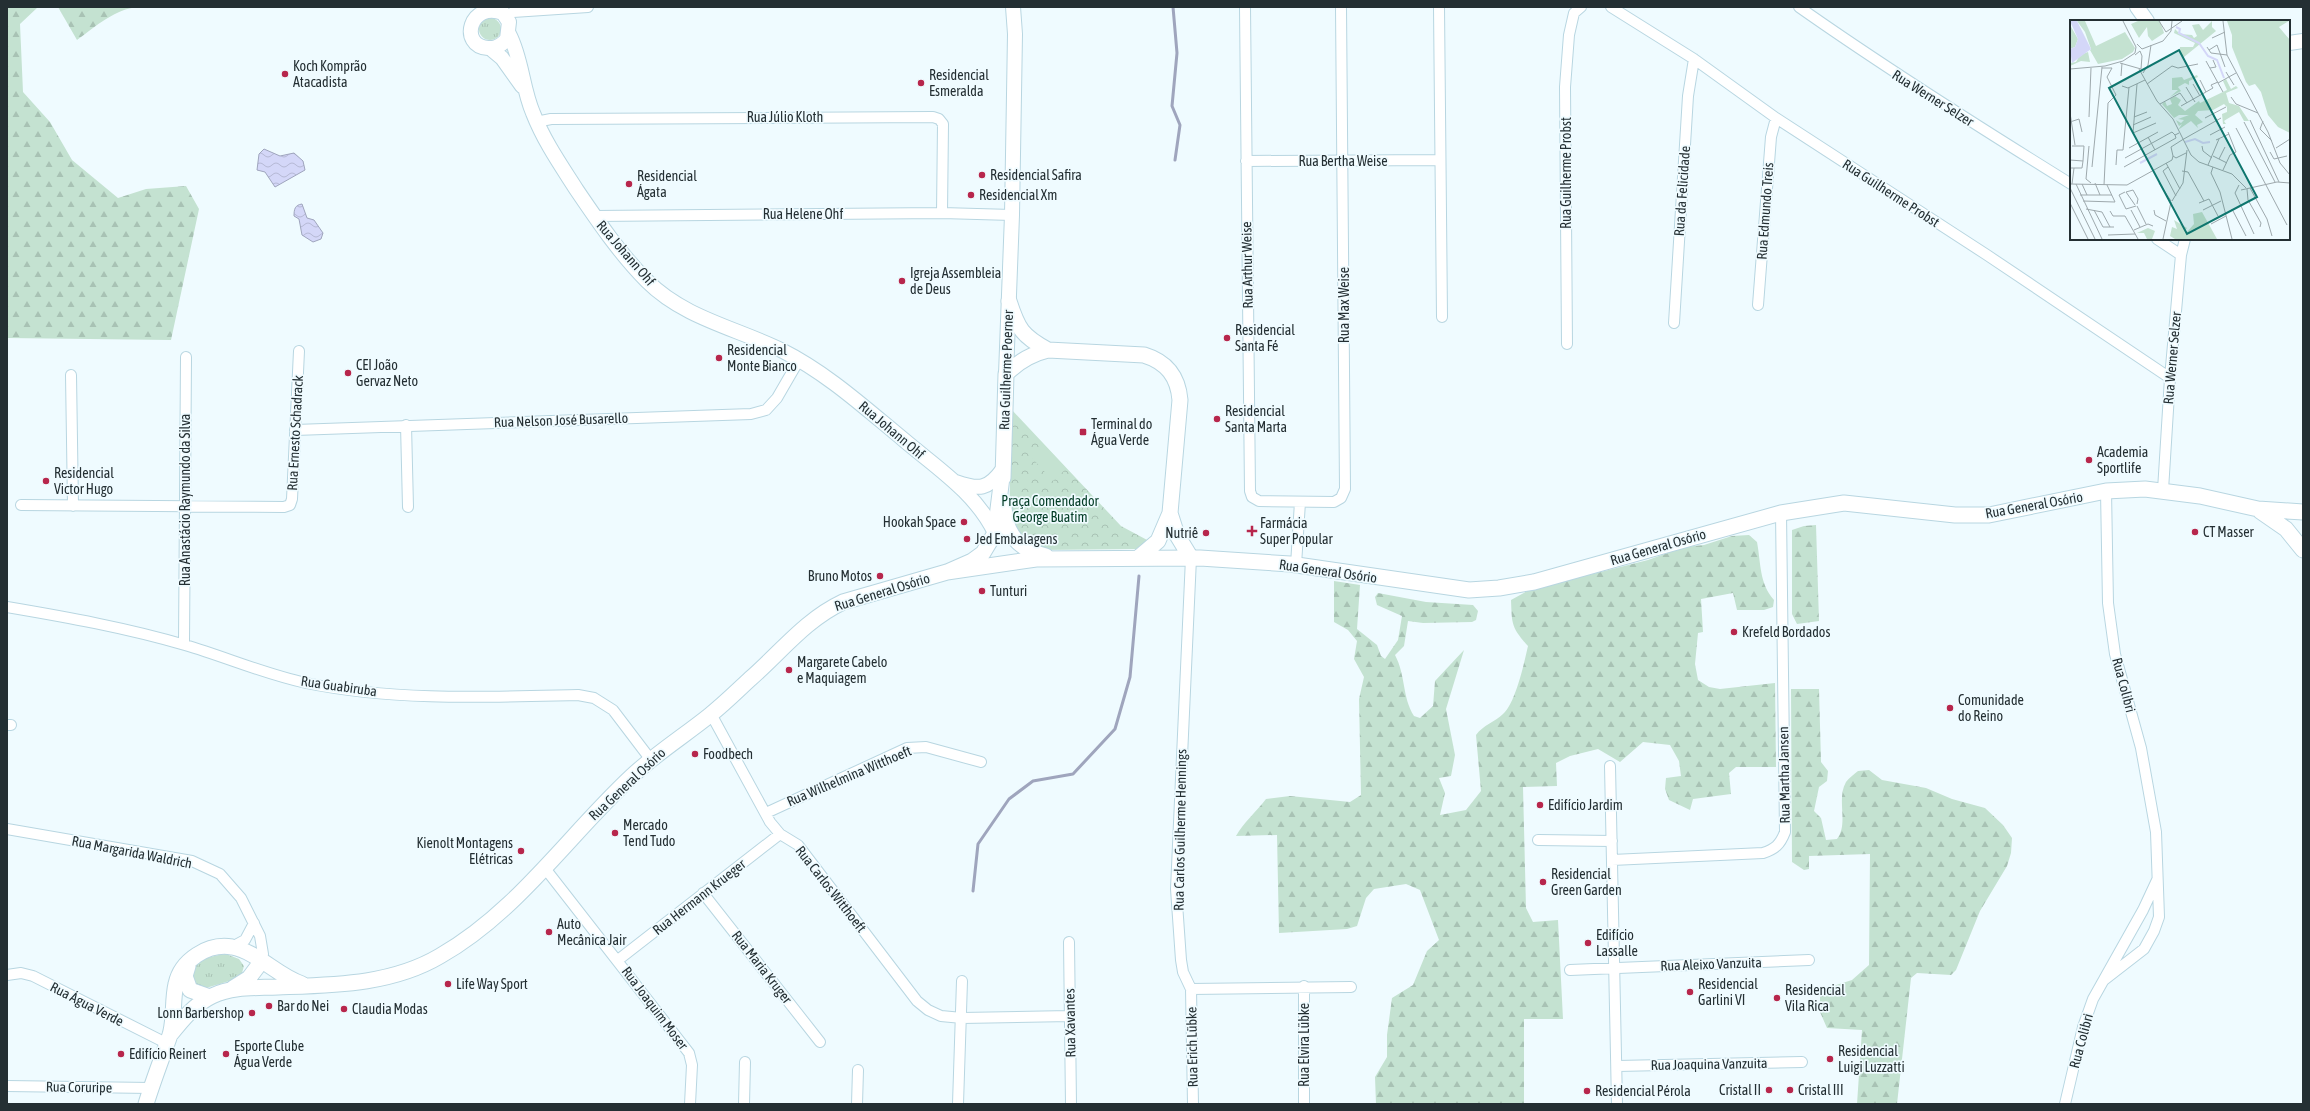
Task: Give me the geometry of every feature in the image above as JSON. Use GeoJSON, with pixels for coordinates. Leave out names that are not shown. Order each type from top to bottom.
{"type":"FeatureCollection","features":[{"type":"Feature","properties":{"kind":"main road","name":"Rua Guilherme Poerner"},"geometry":{"type":"LineString","coordinates":[[1003,469],[1012,215],[1015,34],[1013,7]]}},
{"type":"Feature","properties":{"kind":"main road"},"geometry":{"type":"LineString","coordinates":[[2137,7],[2146,20]]}},
{"type":"Feature","properties":{"kind":"main road"},"geometry":{"type":"LineString","coordinates":[[486,9],[503,13],[509,22],[509,34],[500,46],[490,48],[481,46],[473,39],[470,25],[473,13],[476,14],[486,9]]}},
{"type":"Feature","properties":{"kind":"main road","name":"Rua Johann Ohf"},"geometry":{"type":"LineString","coordinates":[[509,34],[516,47],[527,95],[536,122],[548,146],[594,216],[648,282],[665,295],[710,321],[749,336],[799,360],[847,393],[954,481],[981,509],[995,532]]}},
{"type":"Feature","properties":{"kind":"main road"},"geometry":{"type":"LineString","coordinates":[[2290,43],[2303,41]]}},
{"type":"Feature","properties":{"kind":"main road","name":"Rua Johann Ohf"},"geometry":{"type":"LineString","coordinates":[[490,48],[502,58],[527,95]]}},
{"type":"Feature","properties":{"kind":"main road"},"geometry":{"type":"LineString","coordinates":[[1009,301],[1021,332],[1029,340],[1048,350]]}},
{"type":"Feature","properties":{"kind":"main road"},"geometry":{"type":"LineString","coordinates":[[1006,374],[1024,358],[1048,350],[1144,355],[1154,358],[1169,369],[1179,388],[1180,400],[1170,513],[1158,541],[1138,558]]}},
{"type":"Feature","properties":{"kind":"main road","name":"Rua Johann Ohf"},"geometry":{"type":"LineString","coordinates":[[954,481],[971,487],[984,487],[995,481],[1003,469]]}},
{"type":"Feature","properties":{"kind":"main road","name":"Rua General Osório"},"geometry":{"type":"LineString","coordinates":[[168,1039],[183,1018],[210,997],[230,989],[308,986],[373,980],[393,976],[439,957],[466,940],[496,917],[600,808],[651,760],[712,714],[757,674],[805,625],[828,609],[843,602],[947,572],[972,561],[983,553],[995,532],[1003,469]]}},
{"type":"Feature","properties":{"kind":"main road","name":"Rua General Osório"},"geometry":{"type":"LineString","coordinates":[[1003,469],[1004,512],[1011,536],[1026,550],[1054,558]]}},
{"type":"Feature","properties":{"kind":"main road","name":"Rua General Osório"},"geometry":{"type":"LineString","coordinates":[[947,572],[1036,559],[1191,558],[1296,565],[1425,585],[1469,590],[1499,588],[1534,582],[1781,512],[1844,503],[1955,515],[1989,515],[2106,491],[2125,489],[2163,490],[2258,509],[2303,512]]}},
{"type":"Feature","properties":{"kind":"main road","name":"Rua General Osório"},"geometry":{"type":"LineString","coordinates":[[2258,509],[2286,528],[2303,550]]}},
{"type":"Feature","properties":{"kind":"main road"},"geometry":{"type":"LineString","coordinates":[[1170,513],[1177,535],[1191,558]]}},
{"type":"Feature","properties":{"kind":"main road"},"geometry":{"type":"LineString","coordinates":[[995,532],[1004,544],[1011,549],[1036,559]]}},
{"type":"Feature","properties":{"kind":"main road","name":"Rua General Osório"},"geometry":{"type":"LineString","coordinates":[[146,1104],[168,1039],[176,983],[190,961],[208,949],[232,947],[247,954],[257,968],[308,986]]}},
{"type":"Feature","properties":{"kind":"main road"},"geometry":{"type":"LineString","coordinates":[[190,961],[185,976],[186,983],[190,990],[210,997]]}},
{"type":"Feature","properties":{"kind":"main road"},"geometry":{"type":"LineString","coordinates":[[230,989],[244,982],[257,968]]}},
{"type":"Feature","properties":{"kind":"street"},"geometry":{"type":"LineString","coordinates":[[503,13],[588,7]]}},
{"type":"Feature","properties":{"kind":"street","name":"Rua Arthur Weise"},"geometry":{"type":"LineString","coordinates":[[1245,7],[1250,491],[1252,497],[1259,501],[1300,502]]}},
{"type":"Feature","properties":{"kind":"street","name":"Rua Max Weise"},"geometry":{"type":"LineString","coordinates":[[1300,502],[1334,502],[1341,498],[1345,489],[1344,161],[1341,7]]}},
{"type":"Feature","properties":{"kind":"street"},"geometry":{"type":"LineString","coordinates":[[1439,7],[1442,317]]}},
{"type":"Feature","properties":{"kind":"street","name":"Rua Guilherme Probst"},"geometry":{"type":"LineString","coordinates":[[1567,344],[1565,87],[1569,35],[1574,13],[1581,7]]}},
{"type":"Feature","properties":{"kind":"street","name":"Rua Guilherme Probst"},"geometry":{"type":"LineString","coordinates":[[1612,7],[1694,59],[1776,118],[1987,255],[2170,378]]}},
{"type":"Feature","properties":{"kind":"street","name":"Rua Werner Selzer"},"geometry":{"type":"LineString","coordinates":[[1799,7],[1888,70],[1931,95],[2070,183]]}},
{"type":"Feature","properties":{"kind":"street","name":"Rua da Felicidade"},"geometry":{"type":"LineString","coordinates":[[1674,323],[1688,96],[1694,59]]}},
{"type":"Feature","properties":{"kind":"street","name":"Rua Júlio Kloth"},"geometry":{"type":"LineString","coordinates":[[536,122],[559,118],[933,117],[939,119],[943,124],[942,213]]}},
{"type":"Feature","properties":{"kind":"street","name":"Rua Edmundo Treis"},"geometry":{"type":"LineString","coordinates":[[1758,305],[1771,137],[1776,118]]}},
{"type":"Feature","properties":{"kind":"street","name":"Rua Bertha Weise"},"geometry":{"type":"LineString","coordinates":[[1246,161],[1440,160]]}},
{"type":"Feature","properties":{"kind":"street","name":"Rua Helene Ohf"},"geometry":{"type":"LineString","coordinates":[[594,216],[942,213],[1012,215]]}},
{"type":"Feature","properties":{"kind":"street"},"geometry":{"type":"LineString","coordinates":[[2159,240],[2181,254]]}},
{"type":"Feature","properties":{"kind":"street","name":"Rua Werner Selzer"},"geometry":{"type":"LineString","coordinates":[[2163,490],[2170,378],[2181,254],[2185,240]]}},
{"type":"Feature","properties":{"kind":"street","name":"Rua Ernesto Schadrack"},"geometry":{"type":"LineString","coordinates":[[185,507],[284,508],[290,505],[292,499],[299,351]]}},
{"type":"Feature","properties":{"kind":"street","name":"Rua Anastácio Raymundo da Silva"},"geometry":{"type":"LineString","coordinates":[[184,644],[186,357]]}},
{"type":"Feature","properties":{"kind":"street","name":"Rua Nelson José Busarello"},"geometry":{"type":"LineString","coordinates":[[295,430],[751,414],[766,410],[777,398],[799,360]]}},
{"type":"Feature","properties":{"kind":"street"},"geometry":{"type":"LineString","coordinates":[[71,375],[72,506]]}},
{"type":"Feature","properties":{"kind":"street"},"geometry":{"type":"LineString","coordinates":[[406,425],[408,507]]}},
{"type":"Feature","properties":{"kind":"street","name":"Rua Colibri"},"geometry":{"type":"LineString","coordinates":[[2104,980],[2137,956],[2147,943],[2159,916],[2156,832],[2141,748],[2115,654],[2108,603],[2106,491]]}},
{"type":"Feature","properties":{"kind":"street"},"geometry":{"type":"LineString","coordinates":[[1296,565],[1300,502]]}},
{"type":"Feature","properties":{"kind":"street"},"geometry":{"type":"LineString","coordinates":[[21,505],[185,507]]}},
{"type":"Feature","properties":{"kind":"street","name":"Rua Martha Jansen"},"geometry":{"type":"LineString","coordinates":[[1612,860],[1763,853],[1774,850],[1782,841],[1785,832],[1781,512]]}},
{"type":"Feature","properties":{"kind":"street","name":"Rua Carlos Guilherme Hennings"},"geometry":{"type":"LineString","coordinates":[[1191,558],[1176,889],[1181,960],[1183,972],[1191,989]]}},
{"type":"Feature","properties":{"kind":"street","name":"Rua Guabiruba"},"geometry":{"type":"LineString","coordinates":[[7,607],[65,616],[184,644],[266,674],[307,683],[421,696],[578,695],[594,698],[614,710],[651,760]]}},
{"type":"Feature","properties":{"kind":"street","name":"Rua Carlos Witthoeft"},"geometry":{"type":"LineString","coordinates":[[712,714],[766,813],[780,834],[798,845],[917,1001],[928,1010],[941,1016],[962,1018],[1070,1016]]}},
{"type":"Feature","properties":{"kind":"street","name":"Rua Wilhelmina Witthoeft"},"geometry":{"type":"LineString","coordinates":[[766,813],[907,748],[926,747],[981,762]]}},
{"type":"Feature","properties":{"kind":"street"},"geometry":{"type":"LineString","coordinates":[[1610,766],[1618,1104]]}},
{"type":"Feature","properties":{"kind":"street","name":"Rua Margarida Waldrich"},"geometry":{"type":"LineString","coordinates":[[7,829],[192,861],[220,874],[241,898],[263,944],[257,968]]}},
{"type":"Feature","properties":{"kind":"street","name":"Rua Hermann Krueger"},"geometry":{"type":"LineString","coordinates":[[618,960],[780,834]]}},
{"type":"Feature","properties":{"kind":"street"},"geometry":{"type":"LineString","coordinates":[[1538,840],[1612,841]]}},
{"type":"Feature","properties":{"kind":"street","name":"Rua Joaquim Moser"},"geometry":{"type":"LineString","coordinates":[[544,867],[689,1053],[692,1065],[690,1104]]}},
{"type":"Feature","properties":{"kind":"street","name":"Rua Colibri"},"geometry":{"type":"LineString","coordinates":[[2065,1104],[2083,1027],[2093,999],[2143,910],[2158,876]]}},
{"type":"Feature","properties":{"kind":"street","name":"Rua Maria Kruger"},"geometry":{"type":"LineString","coordinates":[[703,893],[820,1042]]}},
{"type":"Feature","properties":{"kind":"street"},"geometry":{"type":"LineString","coordinates":[[2143,910],[2159,916]]}},
{"type":"Feature","properties":{"kind":"street"},"geometry":{"type":"LineString","coordinates":[[232,947],[245,940],[254,923]]}},
{"type":"Feature","properties":{"kind":"street","name":"Rua Xavantes"},"geometry":{"type":"LineString","coordinates":[[1069,942],[1071,1104]]}},
{"type":"Feature","properties":{"kind":"street"},"geometry":{"type":"LineString","coordinates":[[2123,944],[2126,950],[2137,956]]}},
{"type":"Feature","properties":{"kind":"street","name":"Rua Aleixo Vanzuita"},"geometry":{"type":"LineString","coordinates":[[1570,970],[1808,960]]}},
{"type":"Feature","properties":{"kind":"street","name":"Rua Água Verde"},"geometry":{"type":"LineString","coordinates":[[7,975],[21,973],[33,976],[168,1039]]}},
{"type":"Feature","properties":{"kind":"street"},"geometry":{"type":"LineString","coordinates":[[958,1104],[962,1018],[962,981]]}},
{"type":"Feature","properties":{"kind":"street","name":"Rua Elvira Lübke"},"geometry":{"type":"LineString","coordinates":[[1304,986],[1304,1104]]}},
{"type":"Feature","properties":{"kind":"street"},"geometry":{"type":"LineString","coordinates":[[1191,989],[1351,986]]}},
{"type":"Feature","properties":{"kind":"street","name":"Rua Erich Lübke"},"geometry":{"type":"LineString","coordinates":[[1191,989],[1193,1104]]}},
{"type":"Feature","properties":{"kind":"street"},"geometry":{"type":"LineString","coordinates":[[744,1104],[745,1062]]}},
{"type":"Feature","properties":{"kind":"street","name":"Rua Joaquina Vanzuita"},"geometry":{"type":"LineString","coordinates":[[1617,1066],[1802,1062]]}},
{"type":"Feature","properties":{"kind":"street"},"geometry":{"type":"LineString","coordinates":[[857,1104],[858,1070]]}},
{"type":"Feature","properties":{"kind":"street","name":"Rua Coruripe"},"geometry":{"type":"LineString","coordinates":[[7,1086],[151,1088]]}},
{"type":"Feature","properties":{"kind":"green space"},"geometry":{"type":"Polygon","coordinates":[[[7,7],[38,7],[20,24],[23,92],[50,122],[72,160],[118,198],[146,189],[186,186],[199,209],[171,340],[7,338],[7,7]]]}},
{"type":"Feature","properties":{"kind":"green space"},"geometry":{"type":"Polygon","coordinates":[[[58,7],[139,7],[130,8],[114,14],[77,40],[58,7]]]}},
{"type":"Feature","properties":{"kind":"green space"},"geometry":{"type":"Polygon","coordinates":[[[490,18],[498,21],[501,29],[498,37],[490,40],[482,37],[479,29],[482,21],[490,18]]]}},
{"type":"Feature","properties":{"kind":"green space","name":"Praça Comendador George Buatim"},"geometry":{"type":"Polygon","coordinates":[[[1012,410],[1121,526],[1149,541],[1136,549],[1040,550],[1029,546],[1009,520],[1012,410]]]}},
{"type":"Feature","properties":{"kind":"green space"},"geometry":{"type":"Polygon","coordinates":[[[1045,446],[1066,469],[1053,481],[1032,458],[1045,446]]]}},
{"type":"Feature","properties":{"kind":"green space"},"geometry":{"type":"Polygon","coordinates":[[[1816,525],[1819,621],[1797,624],[1792,614],[1792,530],[1804,526],[1816,525]]]}},
{"type":"Feature","properties":{"kind":"green space"},"geometry":{"type":"Polygon","coordinates":[[[1749,535],[1757,542],[1761,572],[1766,587],[1774,600],[1773,607],[1764,610],[1737,610],[1733,593],[1701,599],[1703,632],[1698,633],[1695,664],[1698,680],[1709,687],[1720,689],[1775,683],[1776,767],[1736,767],[1729,773],[1731,794],[1693,799],[1690,810],[1669,800],[1665,789],[1666,778],[1681,776],[1679,761],[1670,745],[1643,742],[1620,762],[1598,749],[1570,756],[1556,763],[1557,786],[1523,787],[1526,908],[1533,922],[1558,920],[1563,1019],[1524,1019],[1524,1104],[1376,1104],[1375,1077],[1387,1057],[1387,1035],[1392,998],[1413,985],[1427,951],[1439,940],[1420,890],[1406,884],[1374,889],[1366,898],[1357,926],[1347,929],[1279,933],[1277,835],[1236,836],[1242,826],[1266,799],[1290,796],[1350,802],[1361,795],[1359,699],[1364,677],[1354,659],[1357,641],[1348,630],[1334,622],[1334,581],[1360,585],[1357,629],[1377,645],[1381,656],[1385,659],[1398,640],[1402,616],[1377,605],[1375,597],[1378,593],[1426,602],[1473,605],[1478,611],[1476,620],[1472,622],[1423,623],[1408,621],[1404,646],[1395,655],[1401,671],[1410,709],[1414,716],[1420,718],[1433,706],[1435,681],[1464,650],[1446,709],[1455,755],[1451,776],[1439,778],[1445,793],[1440,815],[1466,810],[1481,791],[1476,735],[1503,714],[1508,708],[1516,692],[1528,646],[1515,629],[1512,620],[1511,600],[1529,590],[1648,560],[1684,547],[1704,545],[1732,536],[1749,535]]]}},
{"type":"Feature","properties":{"kind":"green space"},"geometry":{"type":"Polygon","coordinates":[[[1791,689],[1819,689],[1821,762],[1828,771],[1827,781],[1819,787],[1814,811],[1821,818],[1826,840],[1837,839],[1840,833],[1842,826],[1842,796],[1846,782],[1858,771],[1869,770],[1882,780],[1926,788],[1952,799],[1985,808],[2003,825],[2012,838],[2011,853],[2007,866],[1980,911],[1956,970],[1951,975],[1917,973],[1911,978],[1897,1104],[1857,1104],[1862,1030],[1827,1028],[1820,1012],[1820,997],[1833,986],[1852,980],[1869,965],[1870,854],[1809,856],[1809,869],[1804,870],[1792,862],[1791,689]]]}},
{"type":"Feature","properties":{"kind":"green space"},"geometry":{"type":"Polygon","coordinates":[[[226,954],[239,959],[244,966],[242,973],[236,979],[206,988],[200,988],[191,981],[194,968],[202,960],[212,956],[226,954]]]}},
{"type":"Feature","properties":{"kind":"water"},"geometry":{"type":"Polygon","coordinates":[[[264,149],[280,156],[294,153],[303,161],[305,170],[275,187],[265,172],[257,170],[259,154],[264,149]]]}},
{"type":"Feature","properties":{"kind":"water"},"geometry":{"type":"Polygon","coordinates":[[[302,204],[307,218],[314,220],[323,233],[321,239],[313,242],[302,235],[299,219],[294,216],[294,211],[298,205],[302,204]]]}},
{"type":"Feature","properties":{"kind":"waterway"},"geometry":{"type":"LineString","coordinates":[[1173,7],[1177,53],[1172,106],[1180,125],[1175,160]]}},
{"type":"Feature","properties":{"kind":"waterway"},"geometry":{"type":"LineString","coordinates":[[973,891],[978,844],[1009,799],[1033,781],[1073,774],[1115,729],[1130,677],[1139,576]]}},
{"type":"Feature","properties":{"kind":"place","name":"Koch Komprão Atacadista"},"geometry":{"type":"Point","coordinates":[285,74]}},
{"type":"Feature","properties":{"kind":"place","name":"Residencial Esmeralda"},"geometry":{"type":"Point","coordinates":[921,83]}},
{"type":"Feature","properties":{"kind":"place","name":"Residencial Safira"},"geometry":{"type":"Point","coordinates":[982,175]}},
{"type":"Feature","properties":{"kind":"place","name":"Residencial Ágata"},"geometry":{"type":"Point","coordinates":[629,184]}},
{"type":"Feature","properties":{"kind":"place","name":"Residencial Xm"},"geometry":{"type":"Point","coordinates":[971,195]}},
{"type":"Feature","properties":{"kind":"place","name":"Igreja Assembleia de Deus"},"geometry":{"type":"Point","coordinates":[902,281]}},
{"type":"Feature","properties":{"kind":"place","name":"Residencial Santa Fé"},"geometry":{"type":"Point","coordinates":[1227,338]}},
{"type":"Feature","properties":{"kind":"place","name":"Residencial Monte Bianco"},"geometry":{"type":"Point","coordinates":[719,358]}},
{"type":"Feature","properties":{"kind":"place","name":"CEI João Gervaz Neto"},"geometry":{"type":"Point","coordinates":[348,373]}},
{"type":"Feature","properties":{"kind":"place","name":"Residencial Santa Marta"},"geometry":{"type":"Point","coordinates":[1217,419]}},
{"type":"Feature","properties":{"kind":"place","name":"Terminal do Água Verde"},"geometry":{"type":"Point","coordinates":[1083,432]}},
{"type":"Feature","properties":{"kind":"place","name":"Academia Sportlife"},"geometry":{"type":"Point","coordinates":[2089,460]}},
{"type":"Feature","properties":{"kind":"place","name":"Residencial Victor Hugo"},"geometry":{"type":"Point","coordinates":[46,481]}},
{"type":"Feature","properties":{"kind":"place","name":"Hookah Space"},"geometry":{"type":"Point","coordinates":[964,522]}},
{"type":"Feature","properties":{"kind":"place","name":"Farmácia Super Popular"},"geometry":{"type":"Point","coordinates":[1252,531]}},
{"type":"Feature","properties":{"kind":"place","name":"CT Masser"},"geometry":{"type":"Point","coordinates":[2195,532]}},
{"type":"Feature","properties":{"kind":"place","name":"Nutriê"},"geometry":{"type":"Point","coordinates":[1206,533]}},
{"type":"Feature","properties":{"kind":"place","name":"Jed Embalagens"},"geometry":{"type":"Point","coordinates":[967,539]}},
{"type":"Feature","properties":{"kind":"place","name":"Bruno Motos"},"geometry":{"type":"Point","coordinates":[880,576]}},
{"type":"Feature","properties":{"kind":"place","name":"Tunturi"},"geometry":{"type":"Point","coordinates":[982,591]}},
{"type":"Feature","properties":{"kind":"place","name":"Krefeld Bordados"},"geometry":{"type":"Point","coordinates":[1734,632]}},
{"type":"Feature","properties":{"kind":"place","name":"Margarete Cabelo e Maquiagem"},"geometry":{"type":"Point","coordinates":[789,670]}},
{"type":"Feature","properties":{"kind":"place","name":"Comunidade do Reino"},"geometry":{"type":"Point","coordinates":[1950,708]}},
{"type":"Feature","properties":{"kind":"place","name":"Foodbech"},"geometry":{"type":"Point","coordinates":[695,754]}},
{"type":"Feature","properties":{"kind":"place","name":"Edifício Jardim"},"geometry":{"type":"Point","coordinates":[1540,805]}},
{"type":"Feature","properties":{"kind":"place","name":"Mercado Tend Tudo"},"geometry":{"type":"Point","coordinates":[615,833]}},
{"type":"Feature","properties":{"kind":"place","name":"Kienolt Montagens Elétricas"},"geometry":{"type":"Point","coordinates":[521,851]}},
{"type":"Feature","properties":{"kind":"place","name":"Residencial Green Garden"},"geometry":{"type":"Point","coordinates":[1543,882]}},
{"type":"Feature","properties":{"kind":"place","name":"Auto Mecânica Jair"},"geometry":{"type":"Point","coordinates":[549,932]}},
{"type":"Feature","properties":{"kind":"place","name":"Edifício Lassalle"},"geometry":{"type":"Point","coordinates":[1588,943]}},
{"type":"Feature","properties":{"kind":"place","name":"Life Way Sport"},"geometry":{"type":"Point","coordinates":[448,984]}},
{"type":"Feature","properties":{"kind":"place","name":"Residencial Garlini VI"},"geometry":{"type":"Point","coordinates":[1690,992]}},
{"type":"Feature","properties":{"kind":"place","name":"Residencial Vila Rica"},"geometry":{"type":"Point","coordinates":[1777,998]}},
{"type":"Feature","properties":{"kind":"place","name":"Bar do Nei"},"geometry":{"type":"Point","coordinates":[269,1006]}},
{"type":"Feature","properties":{"kind":"place","name":"Claudia Modas"},"geometry":{"type":"Point","coordinates":[344,1009]}},
{"type":"Feature","properties":{"kind":"place","name":"Lonn Barbershop"},"geometry":{"type":"Point","coordinates":[252,1013]}},
{"type":"Feature","properties":{"kind":"place","name":"Edifício Reinert"},"geometry":{"type":"Point","coordinates":[121,1054]}},
{"type":"Feature","properties":{"kind":"place","name":"Esporte Clube Água Verde"},"geometry":{"type":"Point","coordinates":[226,1054]}},
{"type":"Feature","properties":{"kind":"place","name":"Residencial Luigi Luzzatti"},"geometry":{"type":"Point","coordinates":[1830,1059]}},
{"type":"Feature","properties":{"kind":"place","name":"Cristal II"},"geometry":{"type":"Point","coordinates":[1769,1090]}},
{"type":"Feature","properties":{"kind":"place","name":"Cristal III"},"geometry":{"type":"Point","coordinates":[1790,1090]}},
{"type":"Feature","properties":{"kind":"place","name":"Residencial Pérola"},"geometry":{"type":"Point","coordinates":[1587,1091]}}]}
